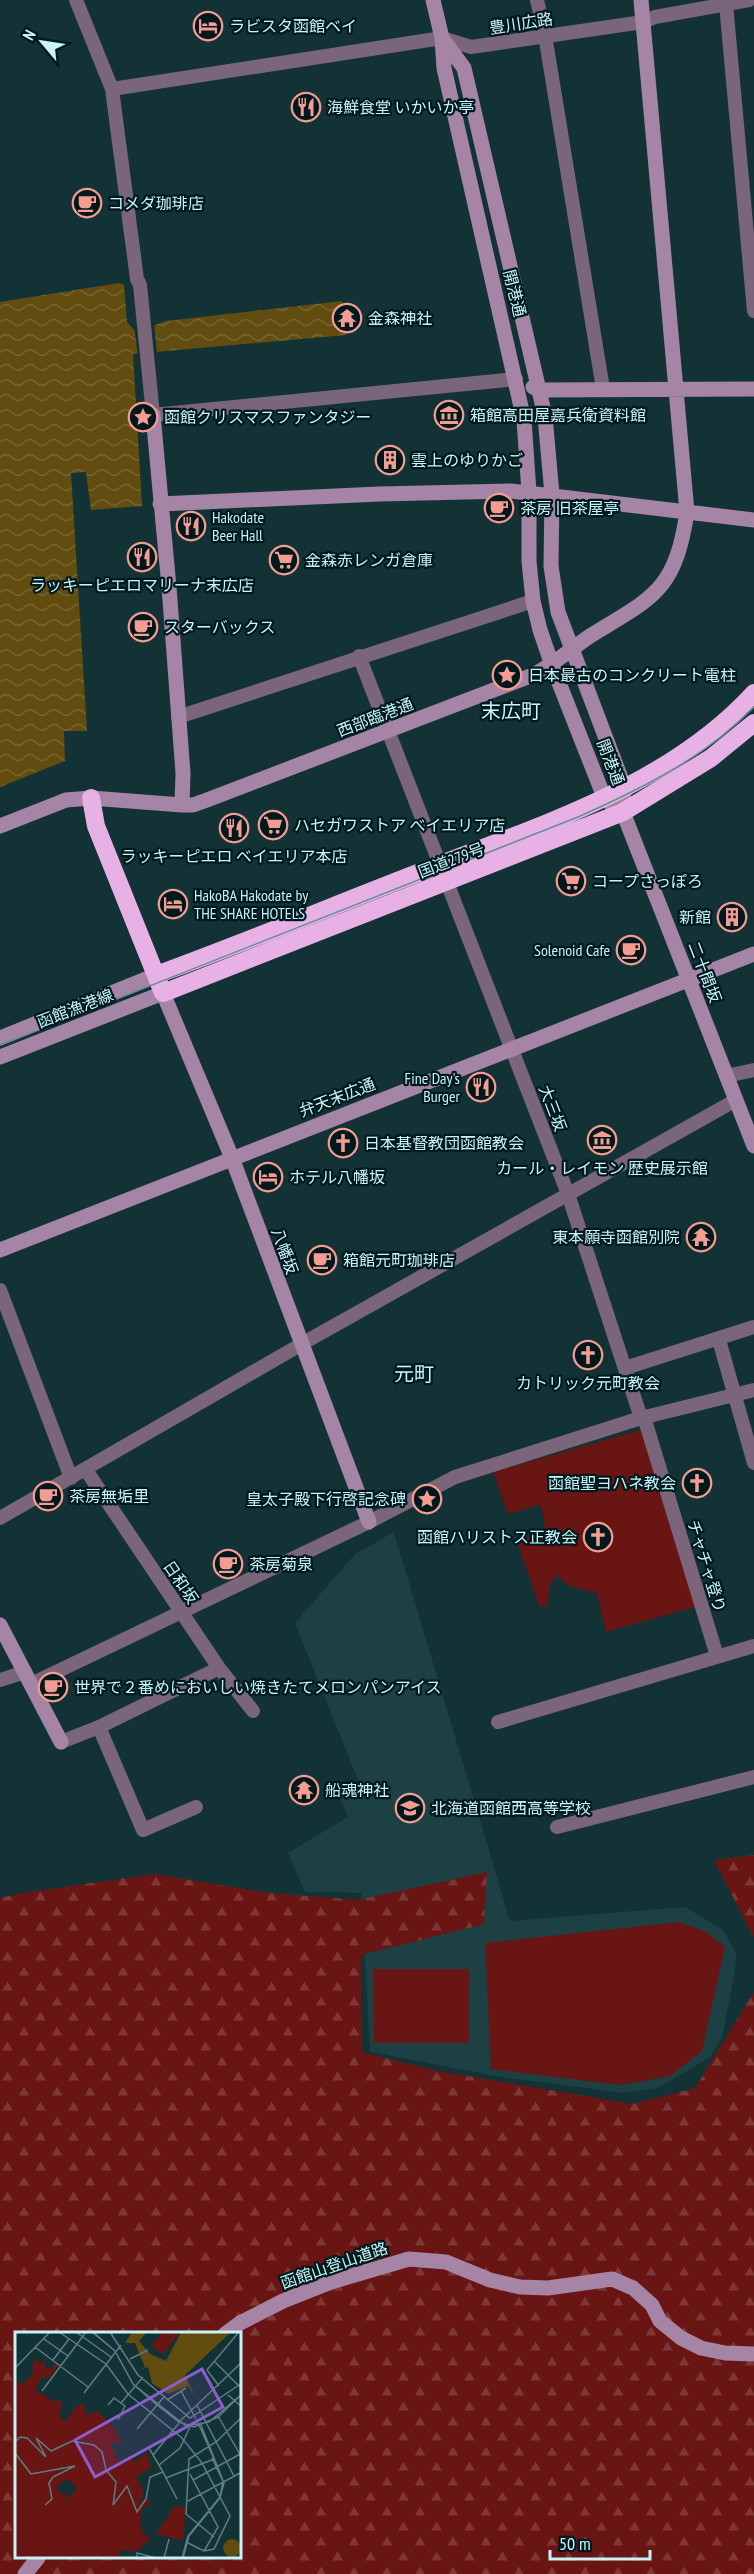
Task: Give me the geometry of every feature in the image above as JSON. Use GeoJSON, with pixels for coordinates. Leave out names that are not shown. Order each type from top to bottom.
{"type":"FeatureCollection","features":[{"type":"Feature","properties":{"kind":"highway","name":"国道279号"},"geometry":{"type":"LineString","coordinates":[[156,975],[576,811],[699,742],[723,724],[754,693]]}},
{"type":"Feature","properties":{"kind":"highway","name":"国道279号"},"geometry":{"type":"LineString","coordinates":[[164,993],[623,812],[711,758],[754,723]]}},
{"type":"Feature","properties":{"kind":"highway"},"geometry":{"type":"LineString","coordinates":[[92,798],[96,826],[164,993]]}},
{"type":"Feature","properties":{"kind":"street"},"geometry":{"type":"LineString","coordinates":[[76,0],[112,89],[138,282],[152,394],[169,587],[183,772],[182,805]]}},
{"type":"Feature","properties":{"kind":"street"},"geometry":{"type":"LineString","coordinates":[[112,89],[441,38],[433,0]]}},
{"type":"Feature","properties":{"kind":"street"},"geometry":{"type":"LineString","coordinates":[[537,0],[545,35],[603,389]]}},
{"type":"Feature","properties":{"kind":"street","name":"西部臨港通"},"geometry":{"type":"LineString","coordinates":[[0,826],[66,800],[92,798],[193,805],[207,800],[533,675],[552,665],[588,638],[637,608],[663,585],[678,553],[687,513],[641,0]]}},
{"type":"Feature","properties":{"kind":"street","name":"豊川広路"},"geometry":{"type":"LineString","coordinates":[[441,38],[471,47],[643,22],[655,16],[749,0]]}},
{"type":"Feature","properties":{"kind":"street"},"geometry":{"type":"LineString","coordinates":[[726,4],[754,311]]}},
{"type":"Feature","properties":{"kind":"street","name":"開港通"},"geometry":{"type":"LineString","coordinates":[[441,38],[444,68],[524,420],[529,492],[528,538],[533,601],[552,665],[604,797],[623,812]]}},
{"type":"Feature","properties":{"kind":"street","name":"開港通"},"geometry":{"type":"LineString","coordinates":[[441,38],[464,68],[539,390],[546,426],[552,495],[553,588],[571,651],[624,786],[623,812]]}},
{"type":"Feature","properties":{"kind":"street"},"geometry":{"type":"LineString","coordinates":[[153,415],[516,380],[539,390],[754,389]]}},
{"type":"Feature","properties":{"kind":"street"},"geometry":{"type":"LineString","coordinates":[[160,504],[379,494],[529,492],[754,520]]}},
{"type":"Feature","properties":{"kind":"street"},"geometry":{"type":"LineString","coordinates":[[178,717],[533,601]]}},
{"type":"Feature","properties":{"kind":"street","name":"大三坂"},"geometry":{"type":"LineString","coordinates":[[359,656],[568,1194],[642,1418]]}},
{"type":"Feature","properties":{"kind":"street","name":"二十間坂"},"geometry":{"type":"LineString","coordinates":[[623,812],[754,1146]]}},
{"type":"Feature","properties":{"kind":"street","name":"弁天末広通"},"geometry":{"type":"LineString","coordinates":[[0,1250],[754,954]]}},
{"type":"Feature","properties":{"kind":"street","name":"函館漁港線"},"geometry":{"type":"LineString","coordinates":[[0,1038],[156,975]]}},
{"type":"Feature","properties":{"kind":"street","name":"函館漁港線"},"geometry":{"type":"LineString","coordinates":[[0,1057],[164,993]]}},
{"type":"Feature","properties":{"kind":"street","name":"八幡坂"},"geometry":{"type":"LineString","coordinates":[[164,993],[232,1158],[369,1522]]}},
{"type":"Feature","properties":{"kind":"street"},"geometry":{"type":"LineString","coordinates":[[726,1076],[754,1070]]}},
{"type":"Feature","properties":{"kind":"street"},"geometry":{"type":"LineString","coordinates":[[0,1518],[736,1100]]}},
{"type":"Feature","properties":{"kind":"street"},"geometry":{"type":"LineString","coordinates":[[0,1290],[71,1478]]}},
{"type":"Feature","properties":{"kind":"street"},"geometry":{"type":"LineString","coordinates":[[625,1368],[754,1327]]}},
{"type":"Feature","properties":{"kind":"street"},"geometry":{"type":"LineString","coordinates":[[719,1340],[754,1463]]}},
{"type":"Feature","properties":{"kind":"street"},"geometry":{"type":"LineString","coordinates":[[0,1680],[28,1678],[182,1612],[369,1522],[455,1477],[642,1418],[754,1390]]}},
{"type":"Feature","properties":{"kind":"street","name":"チャチャ登り"},"geometry":{"type":"LineString","coordinates":[[642,1418],[717,1656]]}},
{"type":"Feature","properties":{"kind":"street","name":"日和坂"},"geometry":{"type":"LineString","coordinates":[[86,1470],[219,1668],[253,1711]]}},
{"type":"Feature","properties":{"kind":"street"},"geometry":{"type":"LineString","coordinates":[[0,1625],[62,1742],[99,1727],[219,1668]]}},
{"type":"Feature","properties":{"kind":"street"},"geometry":{"type":"LineString","coordinates":[[498,1722],[754,1646]]}},
{"type":"Feature","properties":{"kind":"street"},"geometry":{"type":"LineString","coordinates":[[99,1727],[143,1830],[196,1807]]}},
{"type":"Feature","properties":{"kind":"street"},"geometry":{"type":"LineString","coordinates":[[557,1827],[754,1777]]}},
{"type":"Feature","properties":{"kind":"street","name":"函館山登山道路"},"geometry":{"type":"LineString","coordinates":[[228,2332],[240,2323],[283,2301],[332,2282],[410,2259],[446,2262],[490,2280],[520,2287],[548,2288],[612,2279],[633,2288],[652,2306],[660,2321],[681,2338],[701,2348],[725,2353],[754,2354]]}},
{"type":"Feature","properties":{"kind":"street"},"geometry":{"type":"LineString","coordinates":[[25,2574],[37,2559]]}},
{"type":"Feature","properties":{"kind":"shaded area","name":"北海道函館西高等学校"},"geometry":{"type":"Polygon","coordinates":[[[394,1532],[510,1921],[685,1907],[723,1930],[736,1953],[735,1971],[722,2037],[710,2057],[658,2088],[624,2093],[501,2077],[370,2052],[361,1893],[305,1892],[288,1853],[348,1817],[340,1798],[360,1785],[295,1623],[355,1554],[394,1532]]]}},
{"type":"Feature","properties":{"kind":"green space"},"geometry":{"type":"Polygon","coordinates":[[[641,1430],[698,1606],[606,1632],[597,1593],[569,1586],[557,1575],[550,1584],[547,1607],[539,1606],[517,1541],[542,1533],[545,1522],[540,1505],[508,1514],[493,1472],[641,1430]]]}},
{"type":"Feature","properties":{"kind":"green space"},"geometry":{"type":"Polygon","coordinates":[[[754,1855],[754,1938],[714,1860],[754,1855]]]}},
{"type":"Feature","properties":{"kind":"green space"},"geometry":{"type":"Polygon","coordinates":[[[487,1872],[484,1924],[361,1955],[362,2052],[437,2071],[633,2104],[695,2088],[754,1992],[754,2574],[0,2574],[0,1898],[154,1874],[270,1893],[358,1900],[487,1872]]]}},
{"type":"Feature","properties":{"kind":"green space"},"geometry":{"type":"Polygon","coordinates":[[[680,1922],[708,1933],[725,1947],[702,2051],[670,2076],[620,2085],[491,2069],[485,1943],[680,1922]]]}},
{"type":"Feature","properties":{"kind":"green space"},"geometry":{"type":"Polygon","coordinates":[[[373,1969],[469,1969],[469,2043],[374,2043],[373,1969]]]}},
{"type":"Feature","properties":{"kind":"water"},"geometry":{"type":"Polygon","coordinates":[[[119,283],[124,285],[127,322],[136,332],[166,321],[342,301],[346,335],[133,354],[142,506],[91,510],[86,472],[71,473],[87,731],[64,731],[65,761],[0,787],[0,302],[119,283]]]}},
{"type":"Feature","properties":{"kind":"pier"},"geometry":{"type":"Polygon","coordinates":[[[154,322],[157,354],[138,356],[134,325],[137,328],[154,322]]]}},
{"type":"Feature","properties":{"kind":"tram line"},"geometry":{"type":"LineString","coordinates":[[0,1045],[578,817],[672,770],[715,741],[754,707]]}},
{"type":"Feature","properties":{"kind":"place","name":"ラビスタ函館ベイ"},"geometry":{"type":"Point","coordinates":[208,26]}},
{"type":"Feature","properties":{"kind":"place","name":"海鮮食堂 いかいか亭"},"geometry":{"type":"Point","coordinates":[306,107]}},
{"type":"Feature","properties":{"kind":"place","name":"コメダ珈琲店"},"geometry":{"type":"Point","coordinates":[87,203]}},
{"type":"Feature","properties":{"kind":"place","name":"金森神社"},"geometry":{"type":"Point","coordinates":[347,318]}},
{"type":"Feature","properties":{"kind":"place","name":"箱館高田屋嘉兵衛資料館"},"geometry":{"type":"Point","coordinates":[449,415]}},
{"type":"Feature","properties":{"kind":"place","name":"函館クリスマスファンタジー"},"geometry":{"type":"Point","coordinates":[143,417]}},
{"type":"Feature","properties":{"kind":"place","name":"雲上のゆりかご"},"geometry":{"type":"Point","coordinates":[390,460]}},
{"type":"Feature","properties":{"kind":"place","name":"茶房 旧茶屋亭"},"geometry":{"type":"Point","coordinates":[499,508]}},
{"type":"Feature","properties":{"kind":"place","name":"Hakodate Beer Hall"},"geometry":{"type":"Point","coordinates":[191,526]}},
{"type":"Feature","properties":{"kind":"place","name":"ラッキーピエロマリーナ末広店"},"geometry":{"type":"Point","coordinates":[142,557]}},
{"type":"Feature","properties":{"kind":"place","name":"金森赤レンガ倉庫"},"geometry":{"type":"Point","coordinates":[284,560]}},
{"type":"Feature","properties":{"kind":"place","name":"スターバックス"},"geometry":{"type":"Point","coordinates":[143,627]}},
{"type":"Feature","properties":{"kind":"place","name":"日本最古のコンクリート電柱"},"geometry":{"type":"Point","coordinates":[507,675]}},
{"type":"Feature","properties":{"kind":"place","name":"ハセガワストア べイエリア店"},"geometry":{"type":"Point","coordinates":[273,825]}},
{"type":"Feature","properties":{"kind":"place","name":"ラッキーピエロ ベイエリア本店"},"geometry":{"type":"Point","coordinates":[234,828]}},
{"type":"Feature","properties":{"kind":"place","name":"コープさっぽろ"},"geometry":{"type":"Point","coordinates":[571,881]}},
{"type":"Feature","properties":{"kind":"place","name":"HakoBA Hakodate by THE SHARE HOTELS"},"geometry":{"type":"Point","coordinates":[173,904]}},
{"type":"Feature","properties":{"kind":"place","name":"新館"},"geometry":{"type":"Point","coordinates":[732,917]}},
{"type":"Feature","properties":{"kind":"place","name":"Solenoid Cafe"},"geometry":{"type":"Point","coordinates":[631,950]}},
{"type":"Feature","properties":{"kind":"place","name":"Fine Day's Burger"},"geometry":{"type":"Point","coordinates":[481,1087]}},
{"type":"Feature","properties":{"kind":"place","name":"カール・レイモン 歴史展示館"},"geometry":{"type":"Point","coordinates":[602,1140]}},
{"type":"Feature","properties":{"kind":"place","name":"日本基督教団函館教会"},"geometry":{"type":"Point","coordinates":[343,1143]}},
{"type":"Feature","properties":{"kind":"place","name":"ホテル八幡坂"},"geometry":{"type":"Point","coordinates":[268,1177]}},
{"type":"Feature","properties":{"kind":"place","name":"東本願寺函館別院"},"geometry":{"type":"Point","coordinates":[701,1237]}},
{"type":"Feature","properties":{"kind":"place","name":"箱館元町珈琲店"},"geometry":{"type":"Point","coordinates":[322,1260]}},
{"type":"Feature","properties":{"kind":"place","name":"カトリック元町教会"},"geometry":{"type":"Point","coordinates":[588,1355]}},
{"type":"Feature","properties":{"kind":"place","name":"函館聖ヨハネ教会"},"geometry":{"type":"Point","coordinates":[697,1483]}},
{"type":"Feature","properties":{"kind":"place","name":"茶房無垢里"},"geometry":{"type":"Point","coordinates":[48,1496]}},
{"type":"Feature","properties":{"kind":"place","name":"皇太子殿下行啓記念碑"},"geometry":{"type":"Point","coordinates":[427,1499]}},
{"type":"Feature","properties":{"kind":"place","name":"函館ハリストス正教会"},"geometry":{"type":"Point","coordinates":[598,1537]}},
{"type":"Feature","properties":{"kind":"place","name":"茶房菊泉"},"geometry":{"type":"Point","coordinates":[228,1564]}},
{"type":"Feature","properties":{"kind":"place","name":"世界で２番めにおいしい焼きたてメロンパンアイス"},"geometry":{"type":"Point","coordinates":[53,1687]}},
{"type":"Feature","properties":{"kind":"place","name":"船魂神社"},"geometry":{"type":"Point","coordinates":[304,1790]}},
{"type":"Feature","properties":{"kind":"place","name":"北海道函館西高等学校"},"geometry":{"type":"Point","coordinates":[410,1808]}},
{"type":"Feature","properties":{"kind":"district","name":"末広町"},"geometry":{"type":"Point","coordinates":[511,711]}},
{"type":"Feature","properties":{"kind":"district","name":"元町"},"geometry":{"type":"Point","coordinates":[414,1374]}}]}
